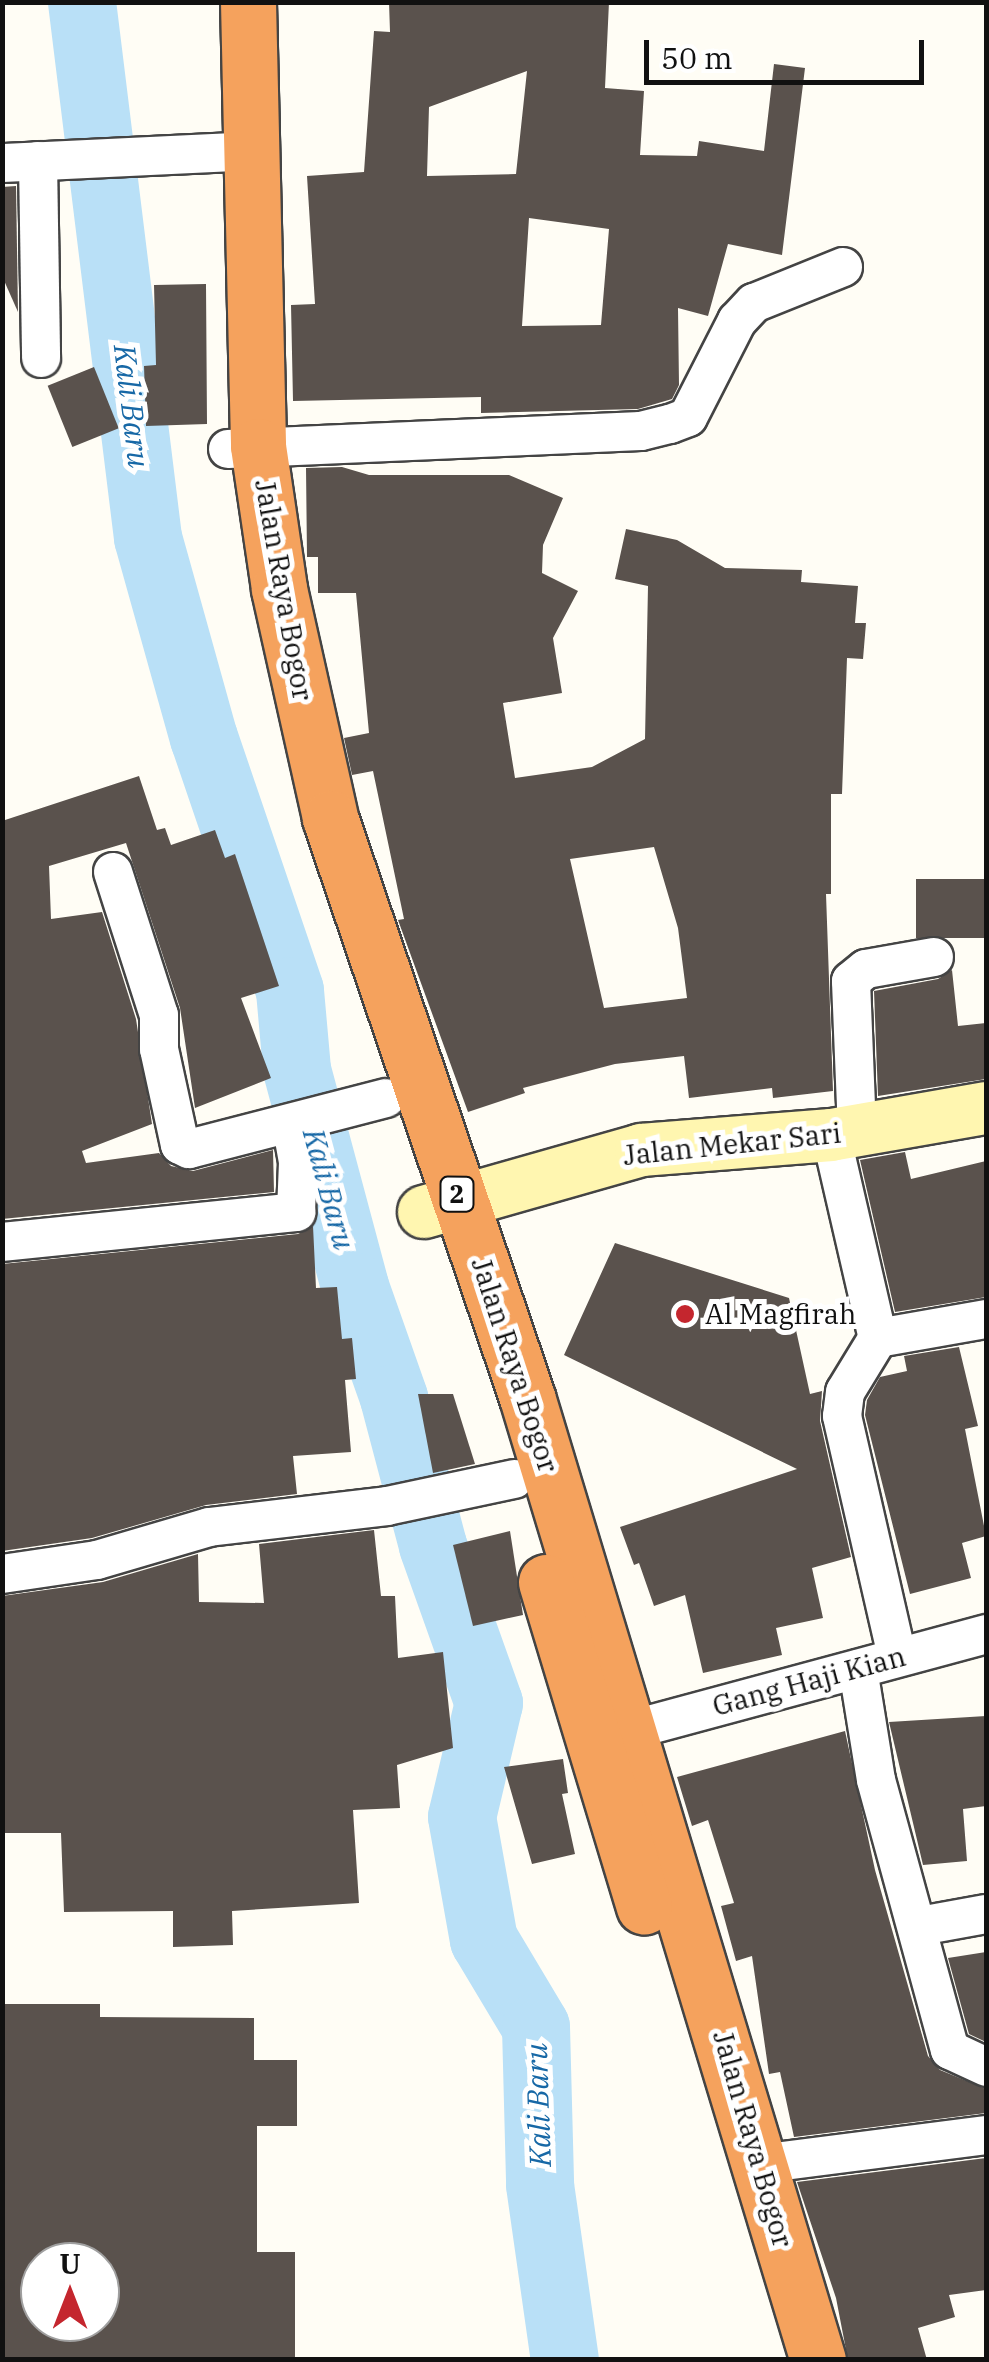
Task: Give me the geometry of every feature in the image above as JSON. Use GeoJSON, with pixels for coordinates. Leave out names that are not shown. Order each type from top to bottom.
{"type":"FeatureCollection","features":[{"type":"Feature","properties":{"kind":"highway","name":"Jalan Raya Bogor"},"geometry":{"type":"LineString","coordinates":[[212,2],[234,151],[248,598],[363,1104],[442,1206]]}},
{"type":"Feature","properties":{"kind":"highway","name":"Jalan Raya Bogor"},"geometry":{"type":"LineString","coordinates":[[234,151],[248,2]]}},
{"type":"Feature","properties":{"kind":"highway","name":"Jalan Raya Bogor"},"geometry":{"type":"LineString","coordinates":[[243,448],[330,818],[442,1206],[509,1402],[632,1730],[818,2360]]}},
{"type":"Feature","properties":{"kind":"highway","name":"Jalan Raya Bogor"},"geometry":{"type":"LineString","coordinates":[[509,1402],[514,1479],[781,2360]]}},
{"type":"Feature","properties":{"kind":"main road","name":"Jalan Mekar Sari"},"geometry":{"type":"LineString","coordinates":[[442,1206],[642,1150],[844,1133],[986,1108]]}},
{"type":"Feature","properties":{"kind":"street"},"geometry":{"type":"LineString","coordinates":[[41,358],[34,162],[161,152],[234,151]]}},
{"type":"Feature","properties":{"kind":"street"},"geometry":{"type":"LineString","coordinates":[[243,448],[642,431],[670,424],[688,417],[736,321],[754,303],[843,267]]}},
{"type":"Feature","properties":{"kind":"street"},"geometry":{"type":"LineString","coordinates":[[113,872],[159,1015],[159,1049],[180,1145],[189,1149],[363,1104]]}},
{"type":"Feature","properties":{"kind":"street"},"geometry":{"type":"LineString","coordinates":[[897,1656],[842,1416],[845,1392],[878,1338],[844,1133],[851,981],[866,969],[934,956]]}},
{"type":"Feature","properties":{"kind":"street"},"geometry":{"type":"LineString","coordinates":[[2,1242],[296,1212],[298,1162],[293,1123]]}},
{"type":"Feature","properties":{"kind":"street"},"geometry":{"type":"LineString","coordinates":[[878,1338],[986,1319]]}},
{"type":"Feature","properties":{"kind":"street"},"geometry":{"type":"LineString","coordinates":[[2,1574],[97,1560],[224,1524],[387,1506],[514,1479]]}},
{"type":"Feature","properties":{"kind":"street","name":"Gang Haji Kian"},"geometry":{"type":"LineString","coordinates":[[632,1730],[986,1634]]}},
{"type":"Feature","properties":{"kind":"street"},"geometry":{"type":"LineString","coordinates":[[858,1669],[876,1780],[920,1926],[950,2050],[986,2068]]}},
{"type":"Feature","properties":{"kind":"street"},"geometry":{"type":"LineString","coordinates":[[920,1926],[986,1914]]}},
{"type":"Feature","properties":{"kind":"street"},"geometry":{"type":"LineString","coordinates":[[760,2164],[986,2135]]}},
{"type":"Feature","properties":{"kind":"building"},"geometry":{"type":"Polygon","coordinates":[[[389,2],[609,2],[605,88],[644,91],[640,155],[697,156],[699,141],[764,151],[774,64],[805,68],[782,255],[728,244],[708,316],[678,308],[679,385],[672,399],[638,409],[481,413],[481,397],[293,401],[291,305],[315,304],[307,176],[364,172],[374,31],[390,32],[389,2]],[[527,71],[429,107],[427,176],[516,174],[527,71]],[[529,218],[522,326],[601,325],[609,229],[529,218]]]}},
{"type":"Feature","properties":{"kind":"building"},"geometry":{"type":"Polygon","coordinates":[[[16,186],[18,312],[2,276],[2,187],[16,186]]]}},
{"type":"Feature","properties":{"kind":"building"},"geometry":{"type":"Polygon","coordinates":[[[206,284],[207,424],[146,426],[144,366],[156,365],[154,285],[206,284]]]}},
{"type":"Feature","properties":{"kind":"building"},"geometry":{"type":"Polygon","coordinates":[[[94,367],[119,428],[72,447],[48,386],[94,367]]]}},
{"type":"Feature","properties":{"kind":"building"},"geometry":{"type":"Polygon","coordinates":[[[342,467],[369,475],[509,475],[563,498],[543,545],[542,573],[578,591],[553,638],[562,693],[503,703],[515,778],[592,767],[645,739],[648,586],[615,579],[626,529],[677,540],[725,568],[802,570],[801,582],[858,586],[855,623],[866,623],[863,659],[847,658],[842,794],[831,794],[831,894],[826,894],[833,1091],[773,1098],[772,1088],[689,1098],[684,1056],[615,1064],[523,1088],[525,1093],[468,1112],[398,920],[404,919],[373,771],[352,775],[344,738],[369,733],[356,593],[318,593],[318,557],[307,557],[306,468],[342,467]],[[654,847],[570,859],[604,1008],[687,998],[678,928],[654,847]]]}},
{"type":"Feature","properties":{"kind":"building"},"geometry":{"type":"Polygon","coordinates":[[[139,776],[157,830],[165,828],[171,845],[215,830],[225,858],[235,854],[279,986],[241,998],[271,1078],[195,1108],[180,1008],[126,843],[49,866],[51,919],[102,912],[136,1019],[152,1124],[82,1151],[86,1163],[159,1153],[171,1166],[193,1171],[273,1150],[274,1192],[2,1219],[2,821],[139,776]]]}},
{"type":"Feature","properties":{"kind":"building"},"geometry":{"type":"Polygon","coordinates":[[[916,879],[986,879],[986,938],[916,938],[916,879]]]}},
{"type":"Feature","properties":{"kind":"building"},"geometry":{"type":"Polygon","coordinates":[[[952,970],[958,1026],[986,1023],[986,1079],[878,1096],[874,991],[938,979],[952,970]]]}},
{"type":"Feature","properties":{"kind":"building"},"geometry":{"type":"Polygon","coordinates":[[[905,1152],[911,1179],[986,1161],[986,1297],[895,1312],[860,1160],[905,1152]]]}},
{"type":"Feature","properties":{"kind":"building"},"geometry":{"type":"Polygon","coordinates":[[[313,1226],[316,1288],[337,1287],[342,1339],[352,1338],[356,1379],[345,1380],[351,1452],[293,1456],[297,1494],[206,1505],[92,1538],[2,1551],[2,1264],[298,1234],[313,1226]]]}},
{"type":"Feature","properties":{"kind":"building"},"geometry":{"type":"Polygon","coordinates":[[[615,1243],[789,1298],[810,1394],[822,1391],[820,1421],[851,1557],[812,1568],[823,1618],[776,1628],[782,1655],[703,1673],[685,1595],[654,1606],[639,1563],[634,1565],[620,1527],[797,1469],[564,1355],[615,1243]]]}},
{"type":"Feature","properties":{"kind":"building"},"geometry":{"type":"Polygon","coordinates":[[[959,1347],[978,1426],[965,1429],[986,1536],[962,1543],[971,1578],[910,1594],[865,1415],[867,1400],[880,1377],[907,1371],[904,1356],[959,1347]]]}},
{"type":"Feature","properties":{"kind":"building"},"geometry":{"type":"Polygon","coordinates":[[[418,1394],[453,1394],[475,1464],[433,1473],[418,1394]]]}},
{"type":"Feature","properties":{"kind":"building"},"geometry":{"type":"Polygon","coordinates":[[[374,1530],[381,1596],[395,1596],[398,1658],[443,1652],[453,1748],[397,1765],[400,1808],[353,1810],[359,1903],[232,1911],[233,1945],[173,1947],[173,1911],[64,1912],[61,1833],[2,1833],[2,1596],[103,1582],[198,1554],[199,1602],[264,1603],[259,1544],[374,1530]]]}},
{"type":"Feature","properties":{"kind":"building"},"geometry":{"type":"Polygon","coordinates":[[[510,1531],[523,1615],[473,1626],[453,1545],[510,1531]]]}},
{"type":"Feature","properties":{"kind":"building"},"geometry":{"type":"Polygon","coordinates":[[[986,1716],[986,1806],[963,1809],[967,1861],[923,1865],[889,1722],[986,1716]]]}},
{"type":"Feature","properties":{"kind":"building"},"geometry":{"type":"Polygon","coordinates":[[[845,1731],[875,1870],[928,2056],[940,2070],[986,2089],[986,2113],[794,2137],[780,2072],[769,2074],[752,1956],[736,1961],[721,1906],[734,1903],[708,1820],[692,1826],[677,1777],[845,1731]]]}},
{"type":"Feature","properties":{"kind":"building"},"geometry":{"type":"Polygon","coordinates":[[[563,1759],[568,1793],[562,1794],[575,1854],[532,1864],[504,1767],[563,1759]]]}},
{"type":"Feature","properties":{"kind":"building"},"geometry":{"type":"Polygon","coordinates":[[[986,1952],[986,2042],[969,2034],[948,1958],[986,1952]]]}},
{"type":"Feature","properties":{"kind":"building"},"geometry":{"type":"Polygon","coordinates":[[[2,2004],[100,2004],[100,2017],[254,2018],[254,2060],[297,2060],[297,2126],[257,2126],[257,2252],[295,2252],[295,2359],[2,2359],[2,2004]]]}},
{"type":"Feature","properties":{"kind":"building"},"geometry":{"type":"Polygon","coordinates":[[[986,2158],[986,2290],[949,2295],[955,2317],[918,2328],[927,2360],[848,2360],[836,2298],[797,2182],[986,2158]]]}},
{"type":"Feature","properties":{"kind":"waterway","name":"Kali Baru"},"geometry":{"type":"LineString","coordinates":[[82,2],[148,538],[204,738],[290,991],[297,1070],[355,1287],[394,1398],[433,1546],[489,1703],[462,1817],[484,1940],[536,2027],[540,2185],[565,2360]]}},
{"type":"Feature","properties":{"kind":"place","name":"Al Magfirah"},"geometry":{"type":"Point","coordinates":[685,1314]}}]}
